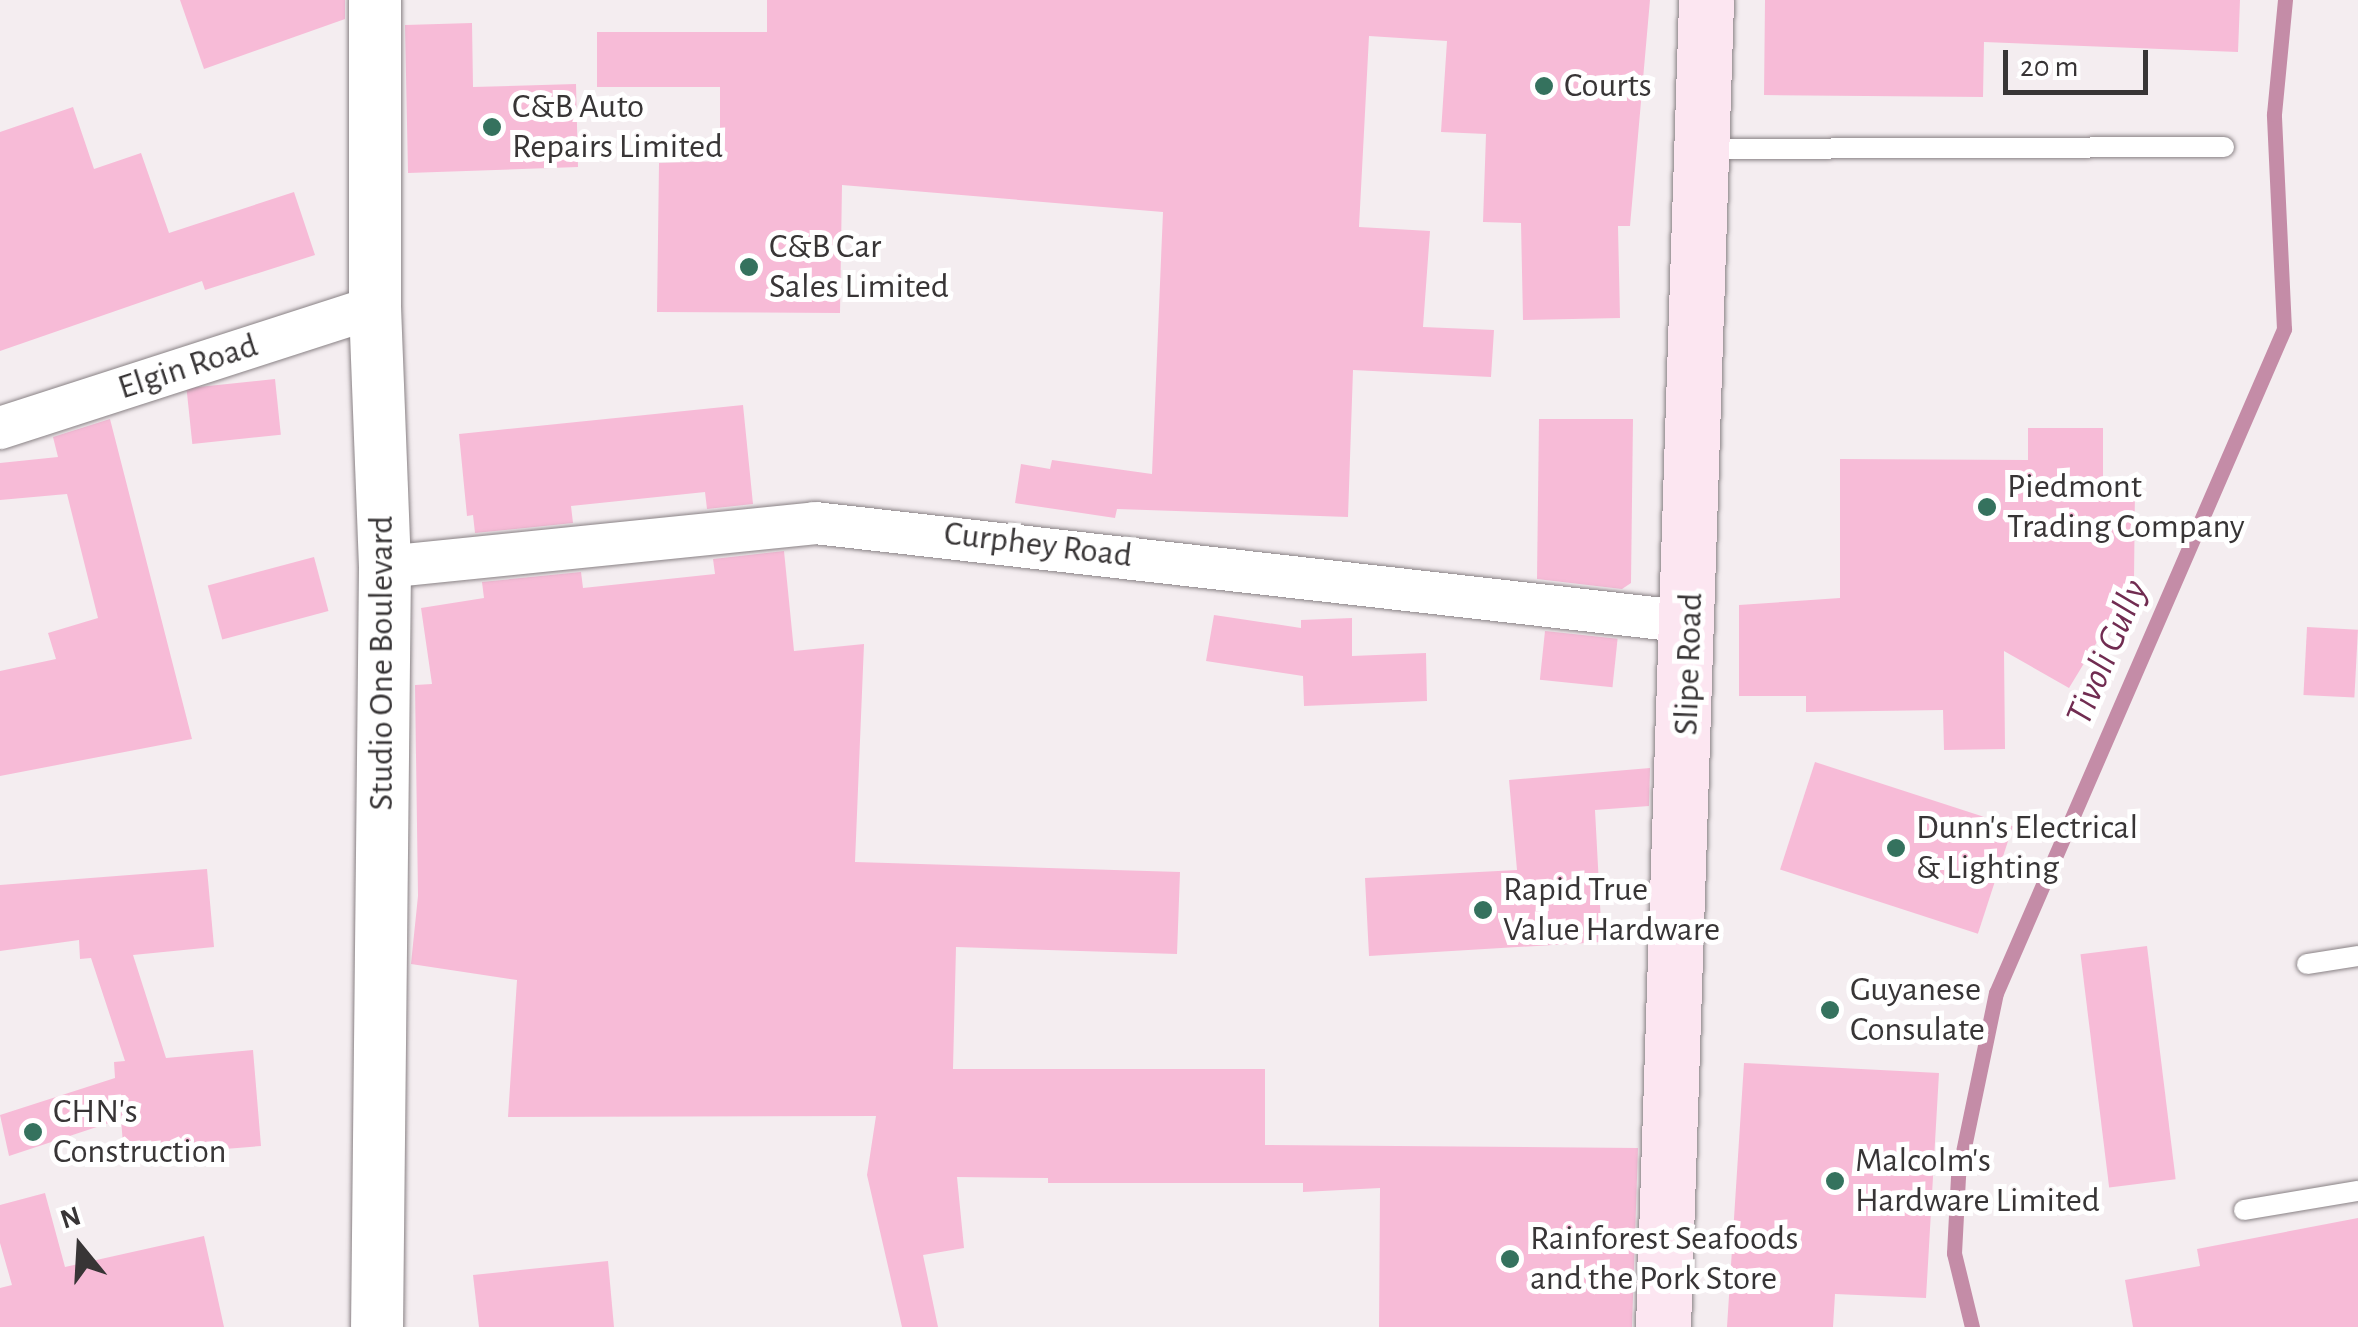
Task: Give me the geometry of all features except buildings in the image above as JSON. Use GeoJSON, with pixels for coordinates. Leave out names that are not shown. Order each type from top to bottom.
{"type":"FeatureCollection","features":[{"type":"Feature","properties":{"kind":"main road","name":"Slipe Road"},"geometry":{"type":"LineString","coordinates":[[1663,1327],[1690,622],[1706,0]]}},
{"type":"Feature","properties":{"kind":"street","name":"Studio One Boulevard"},"geometry":{"type":"LineString","coordinates":[[376,0],[375,307],[385,567],[377,1327]]}},
{"type":"Feature","properties":{"kind":"street","name":"Elgin Road"},"geometry":{"type":"LineString","coordinates":[[0,428],[375,307]]}},
{"type":"Feature","properties":{"kind":"street","name":"Curphey Road"},"geometry":{"type":"LineString","coordinates":[[385,567],[815,523],[1690,622]]}},
{"type":"Feature","properties":{"kind":"lane"},"geometry":{"type":"LineString","coordinates":[[1703,148],[2224,147]]}},
{"type":"Feature","properties":{"kind":"lane"},"geometry":{"type":"LineString","coordinates":[[2307,964],[2358,956]]}},
{"type":"Feature","properties":{"kind":"lane"},"geometry":{"type":"LineString","coordinates":[[2244,1210],[2358,1191]]}},
{"type":"Feature","properties":{"kind":"waterway","name":"Tivoli Gully"},"geometry":{"type":"LineString","coordinates":[[1972,1327],[1954,1253],[1958,1176],[1996,993],[2284,329],[2274,114],[2285,0]]}},
{"type":"Feature","properties":{"kind":"place","name":"Courts"},"geometry":{"type":"Point","coordinates":[1544,86]}},
{"type":"Feature","properties":{"kind":"place","name":"C&B Auto Repairs Limited"},"geometry":{"type":"Point","coordinates":[492,127]}},
{"type":"Feature","properties":{"kind":"place","name":"C&B Car Sales Limited"},"geometry":{"type":"Point","coordinates":[749,267]}},
{"type":"Feature","properties":{"kind":"place","name":"Piedmont Trading Company"},"geometry":{"type":"Point","coordinates":[1987,507]}},
{"type":"Feature","properties":{"kind":"place","name":"Dunn's Electrical & Lighting"},"geometry":{"type":"Point","coordinates":[1896,848]}},
{"type":"Feature","properties":{"kind":"place","name":"Rapid True Value Hardware"},"geometry":{"type":"Point","coordinates":[1483,910]}},
{"type":"Feature","properties":{"kind":"place","name":"Guyanese Consulate"},"geometry":{"type":"Point","coordinates":[1830,1010]}},
{"type":"Feature","properties":{"kind":"place","name":"CHN's Construction"},"geometry":{"type":"Point","coordinates":[33,1132]}},
{"type":"Feature","properties":{"kind":"place","name":"Malcolm's Hardware Limited"},"geometry":{"type":"Point","coordinates":[1835,1181]}},
{"type":"Feature","properties":{"kind":"place","name":"Rainforest Seafoods and the Pork Store"},"geometry":{"type":"Point","coordinates":[1510,1259]}}]}
